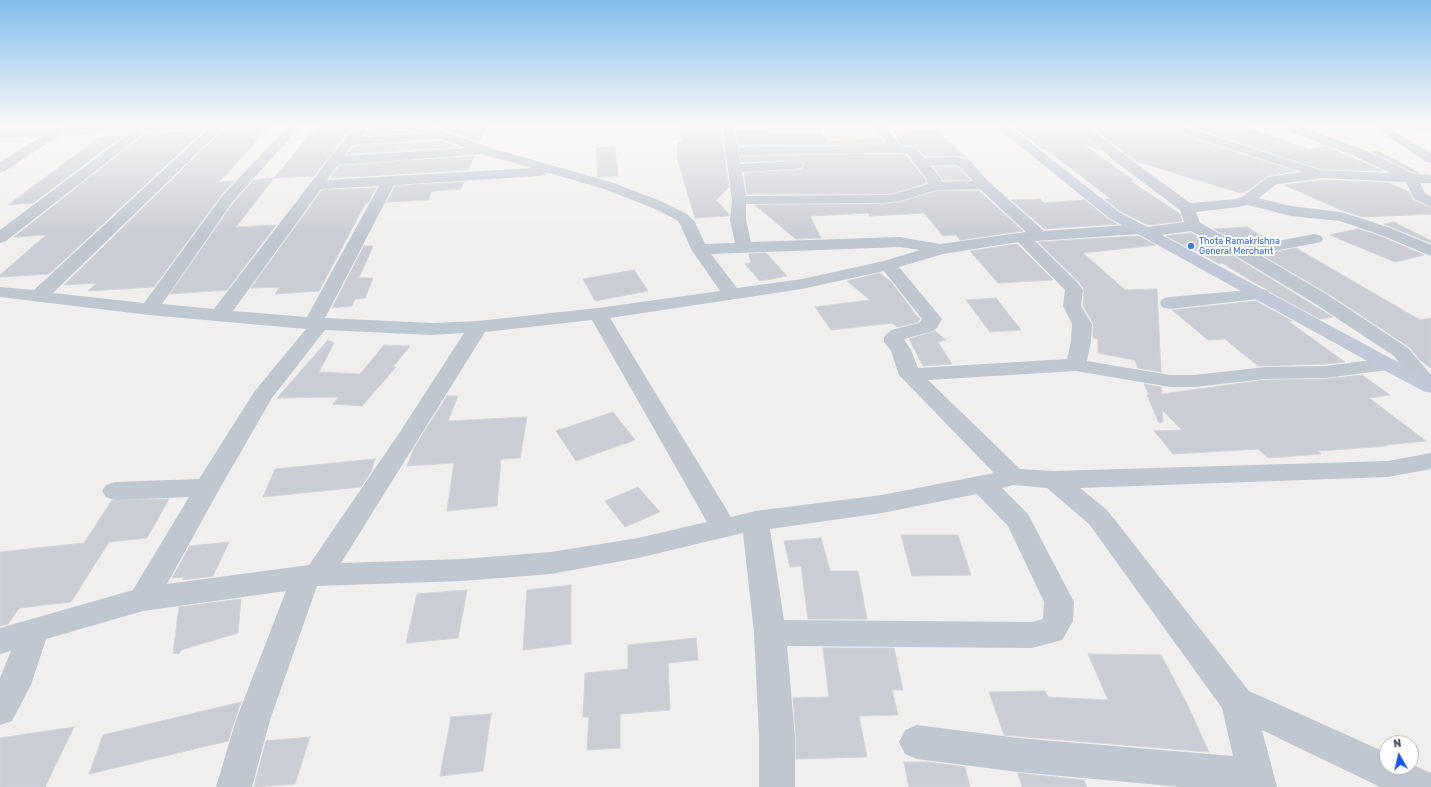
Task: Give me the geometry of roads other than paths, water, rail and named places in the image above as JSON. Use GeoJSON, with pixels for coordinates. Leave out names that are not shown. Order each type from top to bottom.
{"type":"FeatureCollection","features":[{"type":"Feature","properties":{"kind":"street"},"geometry":{"type":"LineString","coordinates":[[0,168],[10,162]]}},
{"type":"Feature","properties":{"kind":"street"},"geometry":{"type":"LineString","coordinates":[[0,238],[99,162]]}},
{"type":"Feature","properties":{"kind":"street"},"geometry":{"type":"LineString","coordinates":[[38,297],[181,162]]}},
{"type":"Feature","properties":{"kind":"street"},"geometry":{"type":"LineString","coordinates":[[149,309],[228,198],[262,162]]}},
{"type":"Feature","properties":{"kind":"street"},"geometry":{"type":"LineString","coordinates":[[219,316],[335,162]]}},
{"type":"Feature","properties":{"kind":"street"},"geometry":{"type":"LineString","coordinates":[[524,162],[639,197],[682,217],[687,222],[699,249],[732,294]]}},
{"type":"Feature","properties":{"kind":"street"},"geometry":{"type":"LineString","coordinates":[[734,162],[739,200],[738,220],[744,246]]}},
{"type":"Feature","properties":{"kind":"street"},"geometry":{"type":"LineString","coordinates":[[828,163],[860,162]]}},
{"type":"Feature","properties":{"kind":"street"},"geometry":{"type":"LineString","coordinates":[[921,162],[929,162]]}},
{"type":"Feature","properties":{"kind":"street"},"geometry":{"type":"LineString","coordinates":[[921,162],[933,177],[936,186]]}},
{"type":"Feature","properties":{"kind":"street"},"geometry":{"type":"LineString","coordinates":[[955,162],[964,163],[1031,237],[1074,290],[1072,306],[1082,324],[1081,341],[1076,365]]}},
{"type":"Feature","properties":{"kind":"street"},"geometry":{"type":"LineString","coordinates":[[1047,162],[1114,215],[1388,364],[1429,384]]}},
{"type":"Feature","properties":{"kind":"street"},"geometry":{"type":"LineString","coordinates":[[1125,162],[1187,208],[1194,226]]}},
{"type":"Feature","properties":{"kind":"street"},"geometry":{"type":"LineString","coordinates":[[1283,162],[1322,174]]}},
{"type":"Feature","properties":{"kind":"street"},"geometry":{"type":"LineString","coordinates":[[1377,162],[1411,178],[1419,196],[1431,203]]}},
{"type":"Feature","properties":{"kind":"street"},"geometry":{"type":"LineString","coordinates":[[735,168],[805,164]]}},
{"type":"Feature","properties":{"kind":"street"},"geometry":{"type":"LineString","coordinates":[[317,185],[557,171]]}},
{"type":"Feature","properties":{"kind":"street"},"geometry":{"type":"LineString","coordinates":[[1187,208],[1238,203],[1247,200],[1273,180],[1322,174],[1431,179]]}},
{"type":"Feature","properties":{"kind":"street"},"geometry":{"type":"LineString","coordinates":[[143,599],[207,488],[262,398],[316,323],[389,180]]}},
{"type":"Feature","properties":{"kind":"street"},"geometry":{"type":"LineString","coordinates":[[739,200],[884,199],[895,198],[936,186],[984,185]]}},
{"type":"Feature","properties":{"kind":"street"},"geometry":{"type":"LineString","coordinates":[[1247,200],[1291,211],[1352,220],[1431,250]]}},
{"type":"Feature","properties":{"kind":"street"},"geometry":{"type":"LineString","coordinates":[[0,292],[219,316],[432,329],[478,327],[598,314],[802,284],[888,265],[941,249],[1031,237],[1194,226],[1242,252],[1321,299],[1401,352],[1429,384]]}},
{"type":"Feature","properties":{"kind":"street"},"geometry":{"type":"LineString","coordinates":[[1242,252],[1315,240]]}},
{"type":"Feature","properties":{"kind":"street"},"geometry":{"type":"LineString","coordinates":[[699,249],[744,246],[900,242],[941,249]]}},
{"type":"Feature","properties":{"kind":"street"},"geometry":{"type":"LineString","coordinates":[[888,265],[932,319],[930,324],[926,327],[898,334],[894,337],[894,342],[901,350],[910,374],[1013,477]]}},
{"type":"Feature","properties":{"kind":"street"},"geometry":{"type":"LineString","coordinates":[[1170,303],[1261,294]]}},
{"type":"Feature","properties":{"kind":"street"},"geometry":{"type":"LineString","coordinates":[[598,314],[723,527]]}},
{"type":"Feature","properties":{"kind":"street"},"geometry":{"type":"LineString","coordinates":[[234,787],[253,720],[312,576],[409,436],[478,327]]}},
{"type":"Feature","properties":{"kind":"street"},"geometry":{"type":"LineString","coordinates":[[910,374],[1076,365],[1170,381],[1195,381],[1265,372],[1326,372],[1388,364]]}},
{"type":"Feature","properties":{"kind":"street"},"geometry":{"type":"LineString","coordinates":[[0,641],[143,599],[312,576],[462,570],[551,563],[638,548],[723,527],[755,521],[882,504],[1013,477],[1054,480],[1388,469],[1431,460]]}},
{"type":"Feature","properties":{"kind":"street"},"geometry":{"type":"LineString","coordinates":[[918,742],[1018,755],[1258,781],[1237,702],[1098,517],[1054,480]]}},
{"type":"Feature","properties":{"kind":"street"},"geometry":{"type":"LineString","coordinates":[[770,633],[1032,635],[1051,631],[1058,621],[1059,602],[1019,521],[983,484]]}},
{"type":"Feature","properties":{"kind":"street"},"geometry":{"type":"LineString","coordinates":[[115,491],[207,488]]}},
{"type":"Feature","properties":{"kind":"street"},"geometry":{"type":"LineString","coordinates":[[755,521],[770,633],[777,737],[777,787]]}},
{"type":"Feature","properties":{"kind":"street"},"geometry":{"type":"LineString","coordinates":[[0,710],[14,685],[34,630]]}},
{"type":"Feature","properties":{"kind":"street"},"geometry":{"type":"LineString","coordinates":[[1237,702],[1420,787]]}},
{"type":"Feature","properties":{"kind":"place","name":"Thota Ramakrishna General Merchant"},"geometry":{"type":"Point","coordinates":[1191,246]}}]}
